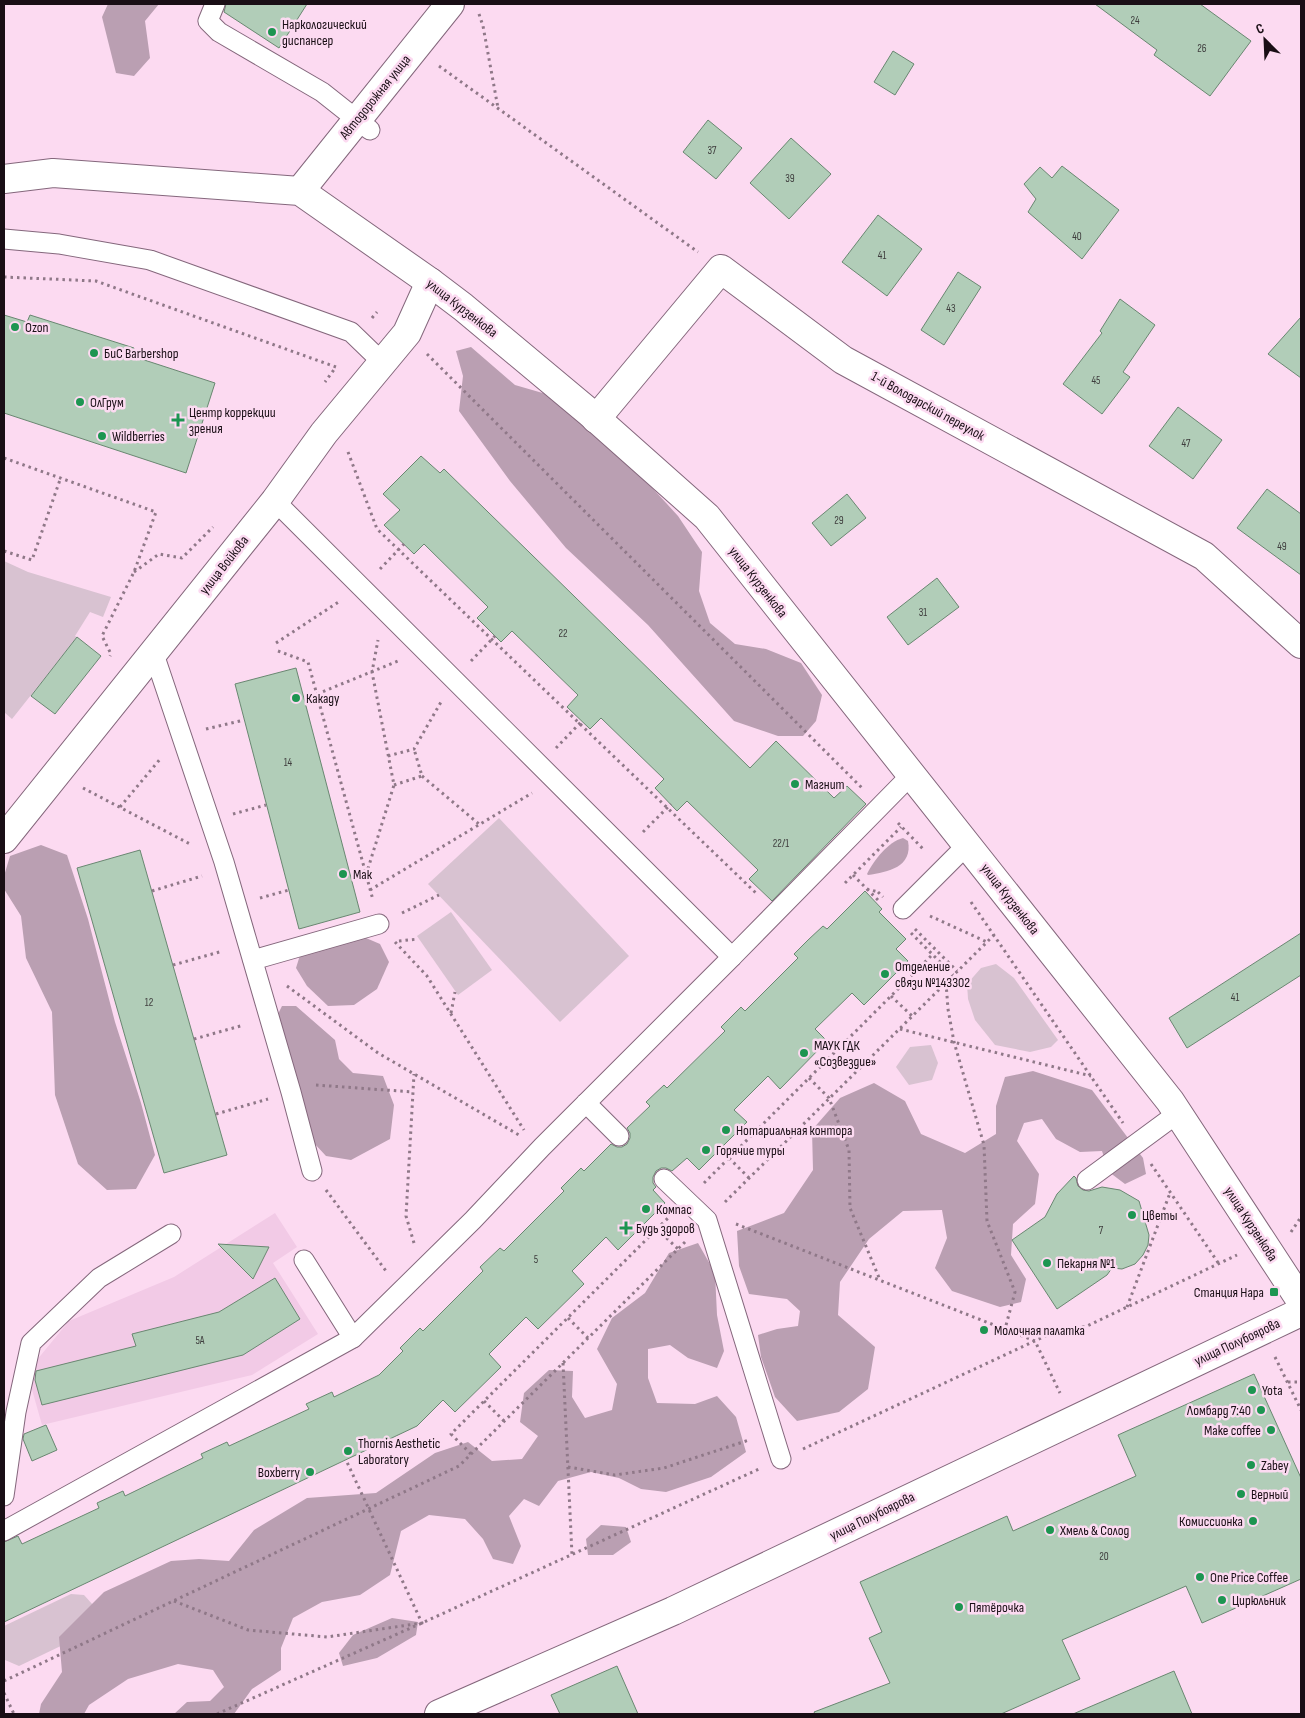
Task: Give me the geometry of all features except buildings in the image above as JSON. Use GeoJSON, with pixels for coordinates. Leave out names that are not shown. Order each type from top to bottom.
{"type":"FeatureCollection","features":[{"type":"Feature","properties":{"kind":"street","name":"Автодорожная улица"},"geometry":{"type":"LineString","coordinates":[[300,191],[364,124],[414,48],[450,4]]}},
{"type":"Feature","properties":{"kind":"street"},"geometry":{"type":"LineString","coordinates":[[4,179],[52,173],[300,191]]}},
{"type":"Feature","properties":{"kind":"street","name":"улица Курзенкова"},"geometry":{"type":"LineString","coordinates":[[300,191],[463,307],[596,419],[707,517],[1170,1101],[1301,1301]]}},
{"type":"Feature","properties":{"kind":"street"},"geometry":{"type":"LineString","coordinates":[[596,419],[721,269]]}},
{"type":"Feature","properties":{"kind":"street","name":"1-й Володарский переулок"},"geometry":{"type":"LineString","coordinates":[[721,269],[843,360],[1204,556],[1301,644]]}},
{"type":"Feature","properties":{"kind":"street","name":"улица Войкова"},"geometry":{"type":"LineString","coordinates":[[4,839],[275,501],[335,419],[407,333],[430,282]]}},
{"type":"Feature","properties":{"kind":"street","name":"улица Полубоярова"},"geometry":{"type":"LineString","coordinates":[[439,1714],[673,1611],[1301,1312]]}},
{"type":"Feature","properties":{"kind":"lane"},"geometry":{"type":"LineString","coordinates":[[215,4],[208,21],[219,32],[322,92],[364,124]]}},
{"type":"Feature","properties":{"kind":"lane"},"geometry":{"type":"LineString","coordinates":[[4,239],[59,244],[150,260],[351,332],[382,362]]}},
{"type":"Feature","properties":{"kind":"lane"},"geometry":{"type":"LineString","coordinates":[[275,501],[732,957]]}},
{"type":"Feature","properties":{"kind":"lane"},"geometry":{"type":"LineString","coordinates":[[154,654],[225,866],[290,1088],[312,1171]]}},
{"type":"Feature","properties":{"kind":"lane"},"geometry":{"type":"LineString","coordinates":[[4,1531],[353,1338],[473,1220],[542,1147],[911,775]]}},
{"type":"Feature","properties":{"kind":"lane"},"geometry":{"type":"LineString","coordinates":[[908,905],[967,846]]}},
{"type":"Feature","properties":{"kind":"lane"},"geometry":{"type":"LineString","coordinates":[[250,952],[379,924]]}},
{"type":"Feature","properties":{"kind":"lane"},"geometry":{"type":"LineString","coordinates":[[586,1103],[619,1136]]}},
{"type":"Feature","properties":{"kind":"lane"},"geometry":{"type":"LineString","coordinates":[[1088,1180],[1178,1114]]}},
{"type":"Feature","properties":{"kind":"lane"},"geometry":{"type":"LineString","coordinates":[[664,1179],[709,1217],[781,1459]]}},
{"type":"Feature","properties":{"kind":"lane"},"geometry":{"type":"LineString","coordinates":[[4,1496],[16,1412],[32,1344],[99,1278],[171,1234]]}},
{"type":"Feature","properties":{"kind":"lane"},"geometry":{"type":"LineString","coordinates":[[304,1260],[353,1338]]}},
{"type":"Feature","properties":{"kind":"path"},"geometry":{"type":"LineString","coordinates":[[478,11],[483,26],[498,108]]}},
{"type":"Feature","properties":{"kind":"path"},"geometry":{"type":"LineString","coordinates":[[414,48],[721,269]]}},
{"type":"Feature","properties":{"kind":"path"},"geometry":{"type":"LineString","coordinates":[[4,277],[96,281],[336,366],[324,382]]}},
{"type":"Feature","properties":{"kind":"path"},"geometry":{"type":"LineString","coordinates":[[421,348],[964,892],[1092,1076],[1219,1264]]}},
{"type":"Feature","properties":{"kind":"path"},"geometry":{"type":"LineString","coordinates":[[335,419],[377,529],[493,637],[759,896]]}},
{"type":"Feature","properties":{"kind":"path"},"geometry":{"type":"LineString","coordinates":[[4,458],[156,512],[134,572],[102,636],[111,654],[106,661]]}},
{"type":"Feature","properties":{"kind":"path"},"geometry":{"type":"LineString","coordinates":[[4,551],[32,560],[61,477]]}},
{"type":"Feature","properties":{"kind":"path"},"geometry":{"type":"LineString","coordinates":[[134,572],[158,554],[182,558],[214,526]]}},
{"type":"Feature","properties":{"kind":"path"},"geometry":{"type":"LineString","coordinates":[[366,875],[394,785],[372,672],[384,610]]}},
{"type":"Feature","properties":{"kind":"path"},"geometry":{"type":"LineString","coordinates":[[388,756],[414,749],[454,680],[493,637]]}},
{"type":"Feature","properties":{"kind":"path"},"geometry":{"type":"LineString","coordinates":[[318,694],[424,650]]}},
{"type":"Feature","properties":{"kind":"path"},"geometry":{"type":"LineString","coordinates":[[120,808],[181,734],[244,720]]}},
{"type":"Feature","properties":{"kind":"path"},"geometry":{"type":"LineString","coordinates":[[540,765],[581,722]]}},
{"type":"Feature","properties":{"kind":"path"},"geometry":{"type":"LineString","coordinates":[[414,749],[422,776],[479,824]]}},
{"type":"Feature","properties":{"kind":"path"},"geometry":{"type":"LineString","coordinates":[[394,785],[422,776]]}},
{"type":"Feature","properties":{"kind":"path"},"geometry":{"type":"LineString","coordinates":[[370,890],[554,780]]}},
{"type":"Feature","properties":{"kind":"path"},"geometry":{"type":"LineString","coordinates":[[77,786],[225,866]]}},
{"type":"Feature","properties":{"kind":"path"},"geometry":{"type":"LineString","coordinates":[[625,850],[671,804]]}},
{"type":"Feature","properties":{"kind":"path"},"geometry":{"type":"LineString","coordinates":[[210,820],[266,805]]}},
{"type":"Feature","properties":{"kind":"path"},"geometry":{"type":"LineString","coordinates":[[152,891],[225,866]]}},
{"type":"Feature","properties":{"kind":"path"},"geometry":{"type":"LineString","coordinates":[[853,874],[875,897]]}},
{"type":"Feature","properties":{"kind":"path"},"geometry":{"type":"LineString","coordinates":[[867,889],[908,905],[987,942]]}},
{"type":"Feature","properties":{"kind":"path"},"geometry":{"type":"LineString","coordinates":[[379,924],[439,896]]}},
{"type":"Feature","properties":{"kind":"path"},"geometry":{"type":"LineString","coordinates":[[4,1681],[459,1466],[994,935]]}},
{"type":"Feature","properties":{"kind":"path"},"geometry":{"type":"LineString","coordinates":[[395,941],[418,939]]}},
{"type":"Feature","properties":{"kind":"path"},"geometry":{"type":"LineString","coordinates":[[173,965],[250,952],[355,1038],[542,1147]]}},
{"type":"Feature","properties":{"kind":"path"},"geometry":{"type":"LineString","coordinates":[[698,1188],[933,954],[953,975]]}},
{"type":"Feature","properties":{"kind":"path"},"geometry":{"type":"LineString","coordinates":[[946,982],[948,1009],[954,1042],[984,1145],[987,1221],[1015,1292],[1004,1329]]}},
{"type":"Feature","properties":{"kind":"path"},"geometry":{"type":"LineString","coordinates":[[451,1014],[456,992]]}},
{"type":"Feature","properties":{"kind":"path"},"geometry":{"type":"LineString","coordinates":[[891,996],[912,1016]]}},
{"type":"Feature","properties":{"kind":"path"},"geometry":{"type":"LineString","coordinates":[[194,1039],[270,1018]]}},
{"type":"Feature","properties":{"kind":"path"},"geometry":{"type":"LineString","coordinates":[[900,1029],[1092,1076]]}},
{"type":"Feature","properties":{"kind":"path"},"geometry":{"type":"LineString","coordinates":[[414,1074],[406,1216],[422,1270]]}},
{"type":"Feature","properties":{"kind":"path"},"geometry":{"type":"LineString","coordinates":[[809,1078],[829,1098],[849,1150],[850,1208],[881,1281]]}},
{"type":"Feature","properties":{"kind":"path"},"geometry":{"type":"LineString","coordinates":[[216,1114],[290,1088],[413,1092]]}},
{"type":"Feature","properties":{"kind":"path"},"geometry":{"type":"LineString","coordinates":[[729,1158],[749,1178]]}},
{"type":"Feature","properties":{"kind":"path"},"geometry":{"type":"LineString","coordinates":[[312,1171],[401,1291]]}},
{"type":"Feature","properties":{"kind":"path"},"geometry":{"type":"LineString","coordinates":[[1127,1307],[1170,1193]]}},
{"type":"Feature","properties":{"kind":"path"},"geometry":{"type":"LineString","coordinates":[[471,1454],[451,1434],[671,1215]]}},
{"type":"Feature","properties":{"kind":"path"},"geometry":{"type":"LineString","coordinates":[[709,1217],[1035,1341],[1063,1398]]}},
{"type":"Feature","properties":{"kind":"path"},"geometry":{"type":"LineString","coordinates":[[1291,1233],[1301,1218]]}},
{"type":"Feature","properties":{"kind":"path"},"geometry":{"type":"LineString","coordinates":[[658,1229],[678,1249]]}},
{"type":"Feature","properties":{"kind":"path"},"geometry":{"type":"LineString","coordinates":[[217,1714],[572,1555],[1056,1331],[1086,1326],[1238,1254]]}},
{"type":"Feature","properties":{"kind":"path"},"geometry":{"type":"LineString","coordinates":[[568,1318],[588,1338]]}},
{"type":"Feature","properties":{"kind":"path"},"geometry":{"type":"LineString","coordinates":[[1271,1350],[1301,1410]]}},
{"type":"Feature","properties":{"kind":"path"},"geometry":{"type":"LineString","coordinates":[[563,1362],[572,1555]]}},
{"type":"Feature","properties":{"kind":"path"},"geometry":{"type":"LineString","coordinates":[[1288,1382],[1301,1382]]}},
{"type":"Feature","properties":{"kind":"path"},"geometry":{"type":"LineString","coordinates":[[484,1401],[504,1421]]}},
{"type":"Feature","properties":{"kind":"path"},"geometry":{"type":"LineString","coordinates":[[568,1467],[615,1474],[664,1468],[773,1433]]}},
{"type":"Feature","properties":{"kind":"path"},"geometry":{"type":"LineString","coordinates":[[346,1460],[422,1623]]}},
{"type":"Feature","properties":{"kind":"path"},"geometry":{"type":"LineString","coordinates":[[173,1601],[248,1630],[327,1637],[422,1623]]}},
{"type":"Feature","properties":{"kind":"path"},"geometry":{"type":"LineString","coordinates":[[4,1693],[14,1714]]}},
{"type":"Feature","properties":{"kind":"shaded area"},"geometry":{"type":"Polygon","coordinates":[[[108,4],[159,4],[145,21],[150,58],[134,76],[116,73],[102,17],[108,4]]]}},
{"type":"Feature","properties":{"kind":"shaded area"},"geometry":{"type":"Polygon","coordinates":[[[471,347],[515,385],[546,394],[614,446],[678,516],[702,552],[699,591],[710,623],[735,644],[766,649],[801,663],[822,695],[816,721],[803,736],[778,736],[734,721],[648,625],[566,548],[510,481],[459,411],[463,376],[456,351],[471,347]]]}},
{"type":"Feature","properties":{"kind":"shaded area"},"geometry":{"type":"Polygon","coordinates":[[[4,561],[28,572],[111,597],[103,617],[90,612],[75,636],[77,637],[12,719],[4,712],[4,561]]]}},
{"type":"Feature","properties":{"kind":"shaded area"},"geometry":{"type":"Polygon","coordinates":[[[499,818],[629,956],[560,1022],[428,884],[499,818]]]}},
{"type":"Feature","properties":{"kind":"shaded area"},"geometry":{"type":"Polygon","coordinates":[[[903,838],[908,841],[909,850],[903,862],[891,870],[868,875],[882,852],[892,843],[903,838]]]}},
{"type":"Feature","properties":{"kind":"shaded area"},"geometry":{"type":"Polygon","coordinates":[[[41,845],[67,855],[88,919],[115,1022],[141,1103],[155,1155],[136,1189],[107,1190],[78,1164],[55,1095],[52,1012],[26,958],[21,916],[4,889],[4,876],[10,856],[41,845]]]}},
{"type":"Feature","properties":{"kind":"shaded area"},"geometry":{"type":"Polygon","coordinates":[[[451,912],[492,970],[458,995],[417,936],[451,912]]]}},
{"type":"Feature","properties":{"kind":"shaded area"},"geometry":{"type":"Polygon","coordinates":[[[359,935],[380,944],[389,962],[377,989],[354,1005],[328,1006],[307,986],[296,968],[302,949],[359,935]]]}},
{"type":"Feature","properties":{"kind":"shaded area"},"geometry":{"type":"Polygon","coordinates":[[[996,964],[1014,978],[1058,1040],[1051,1047],[1030,1052],[995,1045],[975,1020],[968,999],[967,984],[981,968],[996,964]]]}},
{"type":"Feature","properties":{"kind":"shaded area"},"geometry":{"type":"Polygon","coordinates":[[[282,1006],[296,1006],[335,1040],[339,1059],[353,1073],[383,1076],[394,1105],[390,1139],[351,1160],[326,1156],[314,1143],[276,1018],[282,1006]]]}},
{"type":"Feature","properties":{"kind":"shaded area"},"geometry":{"type":"Polygon","coordinates":[[[931,1045],[938,1063],[932,1080],[909,1085],[896,1067],[910,1047],[931,1045]]]}},
{"type":"Feature","properties":{"kind":"shaded area"},"geometry":{"type":"Polygon","coordinates":[[[1033,1071],[1092,1090],[1143,1158],[1146,1174],[1125,1184],[1109,1172],[1102,1151],[1080,1152],[1056,1139],[1042,1119],[1024,1123],[1017,1141],[1039,1174],[1035,1204],[1013,1224],[1011,1255],[1026,1279],[1021,1302],[1000,1307],[952,1291],[935,1268],[947,1238],[942,1210],[903,1211],[869,1239],[840,1282],[838,1315],[875,1347],[868,1389],[839,1412],[797,1421],[775,1397],[761,1357],[758,1335],[777,1329],[798,1326],[800,1311],[787,1299],[749,1294],[739,1266],[737,1231],[784,1213],[813,1170],[812,1130],[840,1098],[874,1083],[905,1101],[921,1134],[965,1153],[996,1134],[996,1106],[1005,1077],[1033,1071]]]}},
{"type":"Feature","properties":{"kind":"shaded area"},"geometry":{"type":"Polygon","coordinates":[[[275,1213],[297,1247],[273,1263],[318,1334],[252,1375],[42,1425],[27,1372],[69,1321],[174,1277],[275,1213]]]}},
{"type":"Feature","properties":{"kind":"shaded area"},"geometry":{"type":"Polygon","coordinates":[[[698,1243],[715,1273],[717,1315],[724,1351],[717,1368],[688,1358],[670,1345],[648,1349],[648,1378],[657,1403],[695,1404],[717,1396],[736,1417],[746,1452],[711,1477],[666,1492],[641,1489],[619,1478],[591,1472],[558,1481],[539,1506],[524,1499],[509,1516],[521,1546],[513,1564],[493,1559],[483,1539],[465,1519],[429,1515],[401,1531],[390,1575],[360,1595],[322,1602],[293,1618],[281,1648],[281,1670],[252,1689],[234,1714],[174,1714],[187,1702],[210,1701],[224,1687],[213,1670],[178,1664],[128,1679],[89,1705],[84,1714],[39,1714],[41,1704],[62,1672],[59,1637],[104,1592],[171,1561],[199,1559],[229,1561],[254,1530],[307,1498],[376,1493],[435,1453],[468,1442],[492,1461],[522,1459],[538,1436],[520,1422],[524,1393],[549,1370],[573,1371],[572,1397],[585,1418],[612,1410],[617,1384],[597,1349],[612,1318],[645,1293],[669,1253],[698,1243]]]}},
{"type":"Feature","properties":{"kind":"shaded area"},"geometry":{"type":"Polygon","coordinates":[[[601,1525],[626,1527],[631,1542],[613,1555],[588,1555],[586,1539],[601,1525]]]}},
{"type":"Feature","properties":{"kind":"shaded area"},"geometry":{"type":"Polygon","coordinates":[[[71,1594],[84,1595],[93,1605],[90,1632],[19,1666],[5,1660],[4,1626],[71,1594]]]}},
{"type":"Feature","properties":{"kind":"shaded area"},"geometry":{"type":"Polygon","coordinates":[[[392,1618],[418,1622],[416,1635],[377,1658],[343,1666],[339,1653],[353,1635],[392,1618]]]}},
{"type":"Feature","properties":{"kind":"place","name":"Наркологический диспансер"},"geometry":{"type":"Point","coordinates":[272,32]}},
{"type":"Feature","properties":{"kind":"place","name":"Ozon"},"geometry":{"type":"Point","coordinates":[15,327]}},
{"type":"Feature","properties":{"kind":"place","name":"БиС Barbershop"},"geometry":{"type":"Point","coordinates":[94,353]}},
{"type":"Feature","properties":{"kind":"place","name":"ОлГрум"},"geometry":{"type":"Point","coordinates":[80,402]}},
{"type":"Feature","properties":{"kind":"place","name":"Центр коррекции зрения"},"geometry":{"type":"Point","coordinates":[178,420]}},
{"type":"Feature","properties":{"kind":"place","name":"Wildberries"},"geometry":{"type":"Point","coordinates":[102,436]}},
{"type":"Feature","properties":{"kind":"place","name":"Какаду"},"geometry":{"type":"Point","coordinates":[296,698]}},
{"type":"Feature","properties":{"kind":"place","name":"Магнит"},"geometry":{"type":"Point","coordinates":[795,784]}},
{"type":"Feature","properties":{"kind":"place","name":"Мак"},"geometry":{"type":"Point","coordinates":[343,874]}},
{"type":"Feature","properties":{"kind":"place","name":"Отделение связи №143302"},"geometry":{"type":"Point","coordinates":[885,974]}},
{"type":"Feature","properties":{"kind":"place","name":"МАУК ГДК «Созвездие»"},"geometry":{"type":"Point","coordinates":[804,1053]}},
{"type":"Feature","properties":{"kind":"place","name":"Нотариальная контора"},"geometry":{"type":"Point","coordinates":[726,1130]}},
{"type":"Feature","properties":{"kind":"place","name":"Горячие туры"},"geometry":{"type":"Point","coordinates":[706,1150]}},
{"type":"Feature","properties":{"kind":"place","name":"Компас"},"geometry":{"type":"Point","coordinates":[646,1209]}},
{"type":"Feature","properties":{"kind":"place","name":"Цветы"},"geometry":{"type":"Point","coordinates":[1132,1215]}},
{"type":"Feature","properties":{"kind":"place","name":"Будь здоров"},"geometry":{"type":"Point","coordinates":[626,1228]}},
{"type":"Feature","properties":{"kind":"place","name":"Пекарня №1"},"geometry":{"type":"Point","coordinates":[1047,1263]}},
{"type":"Feature","properties":{"kind":"place","name":"Станция Нара"},"geometry":{"type":"Point","coordinates":[1274,1292]}},
{"type":"Feature","properties":{"kind":"place","name":"Молочная палатка"},"geometry":{"type":"Point","coordinates":[984,1330]}},
{"type":"Feature","properties":{"kind":"place","name":"Yota"},"geometry":{"type":"Point","coordinates":[1252,1390]}},
{"type":"Feature","properties":{"kind":"place","name":"Ломбард 7:40"},"geometry":{"type":"Point","coordinates":[1261,1410]}},
{"type":"Feature","properties":{"kind":"place","name":"Make coffee"},"geometry":{"type":"Point","coordinates":[1271,1430]}},
{"type":"Feature","properties":{"kind":"place","name":"Thornis Aesthetic Laboratory"},"geometry":{"type":"Point","coordinates":[348,1451]}},
{"type":"Feature","properties":{"kind":"place","name":"Zabey"},"geometry":{"type":"Point","coordinates":[1251,1465]}},
{"type":"Feature","properties":{"kind":"place","name":"Boxberry"},"geometry":{"type":"Point","coordinates":[310,1472]}},
{"type":"Feature","properties":{"kind":"place","name":"Верный"},"geometry":{"type":"Point","coordinates":[1241,1494]}},
{"type":"Feature","properties":{"kind":"place","name":"Комиссионка"},"geometry":{"type":"Point","coordinates":[1253,1521]}},
{"type":"Feature","properties":{"kind":"place","name":"Хмель & Солод"},"geometry":{"type":"Point","coordinates":[1050,1530]}},
{"type":"Feature","properties":{"kind":"place","name":"One Price Coffee"},"geometry":{"type":"Point","coordinates":[1200,1577]}},
{"type":"Feature","properties":{"kind":"place","name":"Цирюльник"},"geometry":{"type":"Point","coordinates":[1222,1600]}},
{"type":"Feature","properties":{"kind":"place","name":"Пятёрочка"},"geometry":{"type":"Point","coordinates":[959,1607]}}]}
